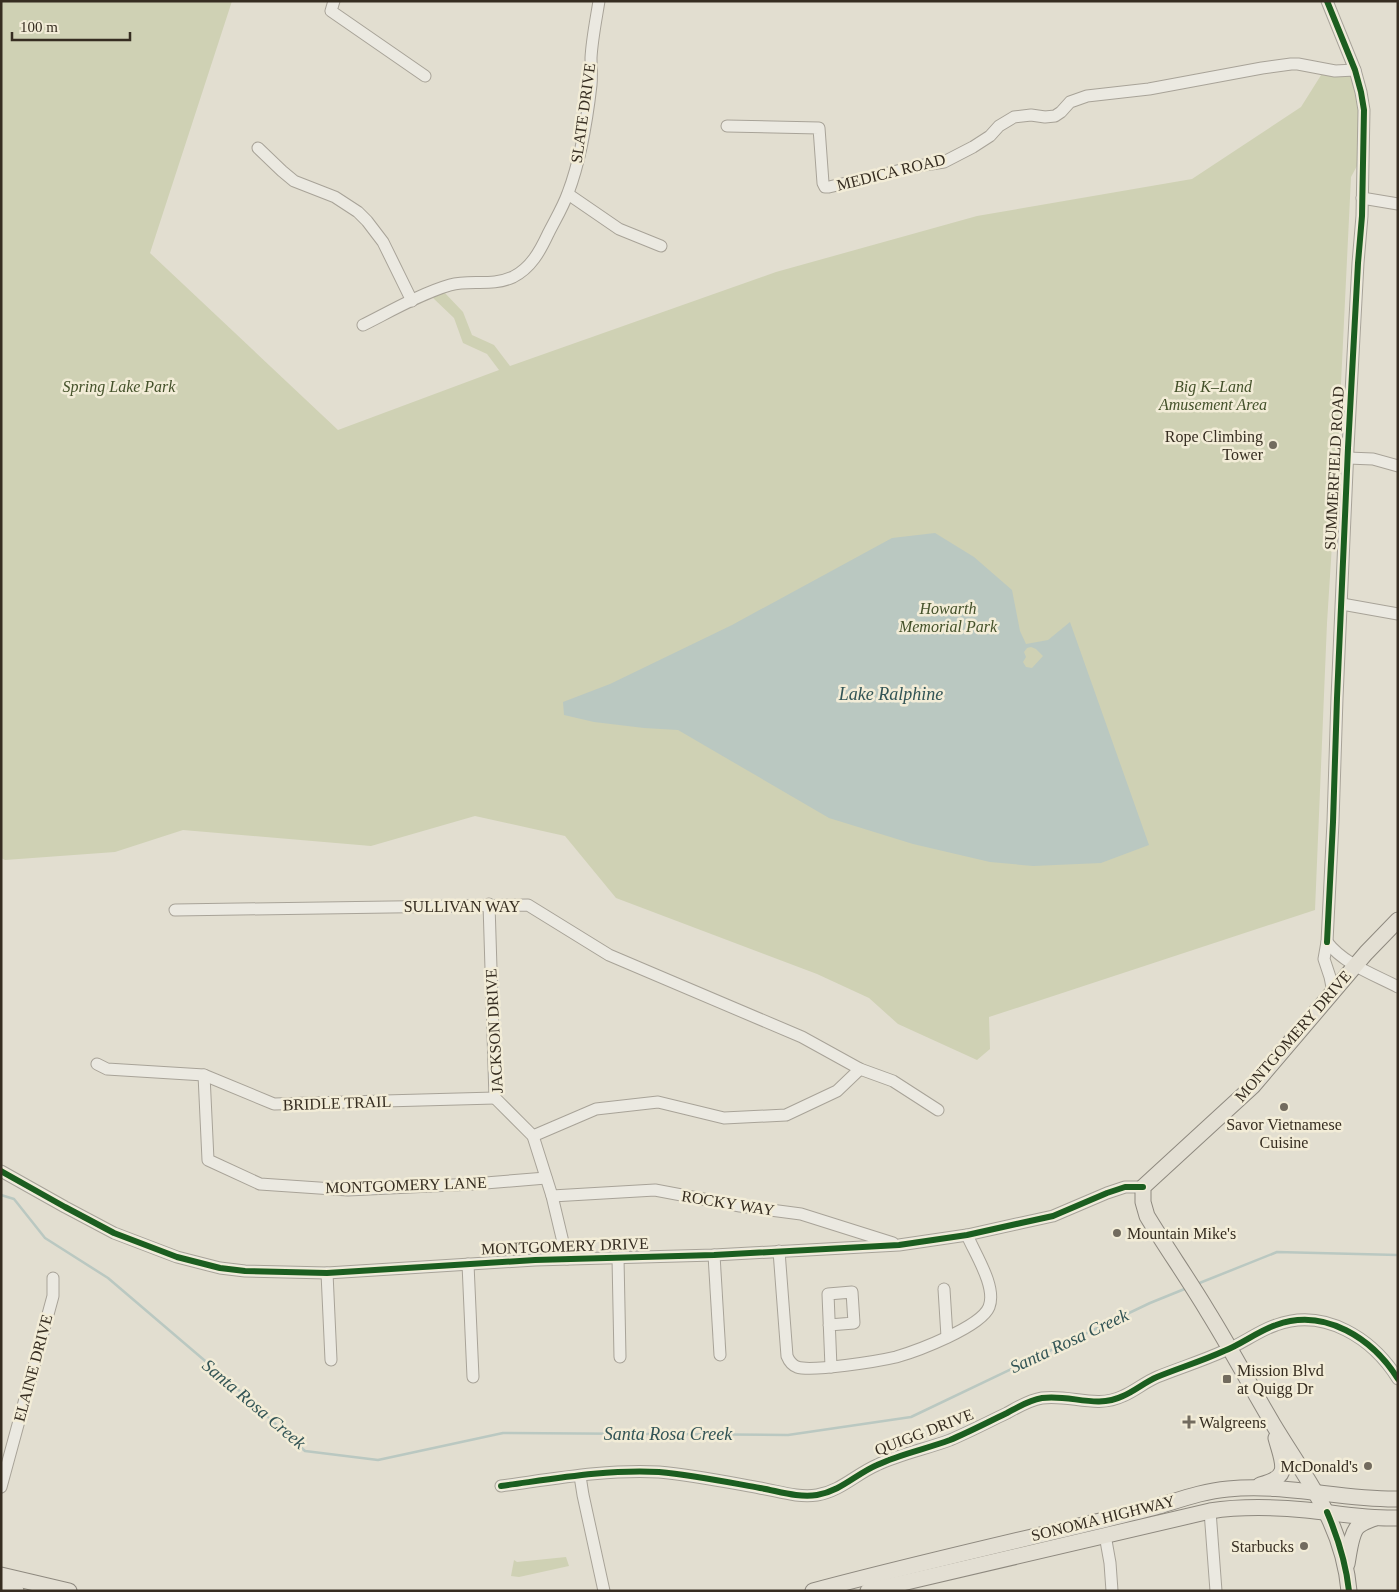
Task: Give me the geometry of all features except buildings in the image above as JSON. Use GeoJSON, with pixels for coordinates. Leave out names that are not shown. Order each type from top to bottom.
{"type":"FeatureCollection","features":[{"type":"Feature","properties":{"kind":"main road","name":"MONTGOMERY DRIVE"},"geometry":{"type":"LineString","coordinates":[[1143,1187],[1253,1086],[1383,934],[1398,920]]}},
{"type":"Feature","properties":{"kind":"main road"},"geometry":{"type":"LineString","coordinates":[[1143,1187],[1143,1202],[1147,1216],[1205,1307],[1273,1424],[1316,1492],[1340,1544],[1346,1570],[1348,1591]]}},
{"type":"Feature","properties":{"kind":"main road"},"geometry":{"type":"LineString","coordinates":[[1252,1487],[1275,1481],[1282,1472],[1273,1424]]}},
{"type":"Feature","properties":{"kind":"main road","name":"SONOMA HIGHWAY"},"geometry":{"type":"LineString","coordinates":[[868,1591],[1202,1492],[1252,1487],[1292,1489],[1360,1498],[1398,1499]]}},
{"type":"Feature","properties":{"kind":"main road","name":"SONOMA HIGHWAY"},"geometry":{"type":"LineString","coordinates":[[814,1591],[901,1580],[1210,1511],[1262,1507],[1375,1518],[1398,1518]]}},
{"type":"Feature","properties":{"kind":"main road"},"geometry":{"type":"LineString","coordinates":[[1346,1570],[1356,1528],[1360,1524],[1375,1518]]}},
{"type":"Feature","properties":{"kind":"main road"},"geometry":{"type":"LineString","coordinates":[[1,1575],[69,1591]]}},
{"type":"Feature","properties":{"kind":"main road"},"geometry":{"type":"LineString","coordinates":[[1,1587],[16,1591]]}},
{"type":"Feature","properties":{"kind":"street","name":"SLATE DRIVE"},"geometry":{"type":"LineString","coordinates":[[363,326],[449,285],[465,282],[480,284],[502,281],[524,270],[532,262],[568,194],[577,164],[591,83],[593,34],[599,1]]}},
{"type":"Feature","properties":{"kind":"street","name":"SUMMERFIELD ROAD"},"geometry":{"type":"LineString","coordinates":[[1330,2],[1355,70],[1364,110],[1362,198],[1348,458],[1333,822],[1327,942],[1324,959],[1333,992]]}},
{"type":"Feature","properties":{"kind":"street"},"geometry":{"type":"LineString","coordinates":[[332,6],[425,76]]}},
{"type":"Feature","properties":{"kind":"street","name":"MEDICA ROAD"},"geometry":{"type":"LineString","coordinates":[[727,126],[819,128],[823,182],[825,187],[829,187],[944,162],[973,147],[990,136],[999,126],[1014,117],[1031,115],[1055,116],[1070,102],[1086,96],[1149,89],[1291,64],[1335,71],[1355,70]]}},
{"type":"Feature","properties":{"kind":"street"},"geometry":{"type":"LineString","coordinates":[[258,148],[294,181],[335,197],[358,212],[383,242],[412,301]]}},
{"type":"Feature","properties":{"kind":"street"},"geometry":{"type":"LineString","coordinates":[[568,194],[619,229],[661,246]]}},
{"type":"Feature","properties":{"kind":"street"},"geometry":{"type":"LineString","coordinates":[[1362,198],[1398,204]]}},
{"type":"Feature","properties":{"kind":"street"},"geometry":{"type":"LineString","coordinates":[[1348,458],[1373,459],[1398,466]]}},
{"type":"Feature","properties":{"kind":"street"},"geometry":{"type":"LineString","coordinates":[[1342,604],[1398,614]]}},
{"type":"Feature","properties":{"kind":"street","name":"SULLIVAN WAY"},"geometry":{"type":"LineString","coordinates":[[175,910],[489,904],[528,905],[609,955],[802,1037],[860,1069],[893,1081],[938,1110]]}},
{"type":"Feature","properties":{"kind":"street","name":"JACKSON DRIVE"},"geometry":{"type":"LineString","coordinates":[[489,904],[495,1098],[533,1136],[552,1196],[567,1259]]}},
{"type":"Feature","properties":{"kind":"street"},"geometry":{"type":"LineString","coordinates":[[1327,942],[1338,955],[1398,987]]}},
{"type":"Feature","properties":{"kind":"street","name":"BRIDLE TRAIL"},"geometry":{"type":"LineString","coordinates":[[97,1064],[107,1069],[204,1075],[274,1104],[495,1098]]}},
{"type":"Feature","properties":{"kind":"street"},"geometry":{"type":"LineString","coordinates":[[533,1136],[596,1109],[658,1102],[724,1118],[786,1115],[837,1091],[860,1069]]}},
{"type":"Feature","properties":{"kind":"street","name":"MONTGOMERY LANE"},"geometry":{"type":"LineString","coordinates":[[204,1075],[208,1160],[260,1184],[348,1190],[473,1184],[546,1178]]}},
{"type":"Feature","properties":{"kind":"street","name":"MONTGOMERY DRIVE"},"geometry":{"type":"LineString","coordinates":[[1,1171],[114,1233],[176,1257],[220,1268],[245,1271],[327,1273],[567,1259],[714,1255],[899,1245],[967,1235],[1052,1216],[1125,1187],[1143,1187]]}},
{"type":"Feature","properties":{"kind":"street","name":"ROCKY WAY"},"geometry":{"type":"LineString","coordinates":[[552,1196],[655,1190],[740,1206],[801,1214],[899,1245]]}},
{"type":"Feature","properties":{"kind":"street"},"geometry":{"type":"LineString","coordinates":[[779,1252],[787,1356],[795,1366],[831,1367],[896,1357],[969,1326],[981,1318],[988,1309],[991,1292],[967,1235]]}},
{"type":"Feature","properties":{"kind":"street"},"geometry":{"type":"LineString","coordinates":[[714,1255],[720,1355]]}},
{"type":"Feature","properties":{"kind":"street"},"geometry":{"type":"LineString","coordinates":[[618,1258],[620,1357]]}},
{"type":"Feature","properties":{"kind":"street"},"geometry":{"type":"LineString","coordinates":[[468,1264],[473,1377]]}},
{"type":"Feature","properties":{"kind":"street"},"geometry":{"type":"LineString","coordinates":[[327,1273],[331,1360]]}},
{"type":"Feature","properties":{"kind":"street","name":"ELAINE DRIVE"},"geometry":{"type":"LineString","coordinates":[[1,1487],[53,1296],[53,1278]]}},
{"type":"Feature","properties":{"kind":"street"},"geometry":{"type":"LineString","coordinates":[[944,1289],[947,1336]]}},
{"type":"Feature","properties":{"kind":"street","name":"QUIGG DRIVE"},"geometry":{"type":"LineString","coordinates":[[501,1486],[616,1472],[659,1472],[710,1479],[796,1495],[818,1495],[838,1489],[874,1466],[949,1440],[1032,1401],[1052,1397],[1096,1402],[1114,1399],[1156,1378],[1229,1349],[1275,1325],[1304,1320],[1318,1321],[1343,1328],[1369,1344],[1384,1359],[1398,1379]]}},
{"type":"Feature","properties":{"kind":"street"},"geometry":{"type":"LineString","coordinates":[[829,1325],[831,1367]]}},
{"type":"Feature","properties":{"kind":"street"},"geometry":{"type":"LineString","coordinates":[[580,1476],[604,1591]]}},
{"type":"Feature","properties":{"kind":"street"},"geometry":{"type":"LineString","coordinates":[[1210,1511],[1215,1585]]}},
{"type":"Feature","properties":{"kind":"street"},"geometry":{"type":"LineString","coordinates":[[1105,1534],[1112,1591]]}},
{"type":"Feature","properties":{"kind":"green space","name":"Howarth Memorial Park"},"geometry":{"type":"Polygon","coordinates":[[[1,1],[232,1],[150,253],[338,430],[499,370],[487,354],[463,343],[454,318],[432,297],[444,292],[463,312],[472,335],[494,345],[510,366],[776,272],[977,216],[1192,179],[1301,107],[1323,72],[1351,75],[1360,91],[1357,166],[1351,177],[1337,466],[1327,623],[1315,910],[989,1017],[990,1049],[977,1060],[898,1024],[869,998],[817,974],[616,898],[565,836],[475,816],[371,846],[183,830],[115,852],[5,860],[1,858],[1,1]]]}},
{"type":"Feature","properties":{"kind":"green space"},"geometry":{"type":"Polygon","coordinates":[[[566,1557],[569,1566],[519,1577],[511,1576],[514,1560],[517,1562],[566,1557]]]}},
{"type":"Feature","properties":{"kind":"water","name":"Lake Ralphine"},"geometry":{"type":"Polygon","coordinates":[[[935,533],[974,557],[1012,590],[1020,631],[1026,644],[1048,640],[1070,622],[1149,845],[1101,863],[1033,866],[990,862],[913,844],[829,818],[678,730],[594,722],[564,715],[563,702],[610,684],[732,625],[892,538],[935,533]],[[1027,648],[1024,652],[1026,657],[1023,662],[1026,667],[1032,668],[1043,656],[1036,649],[1027,648]]]}},
{"type":"Feature","properties":{"kind":"waterway","name":"Santa Rosa Creek"},"geometry":{"type":"LineString","coordinates":[[1,1195],[14,1199],[45,1238],[108,1278],[231,1383],[305,1451],[378,1460],[503,1433],[788,1435],[911,1417],[1150,1303],[1187,1288]]}},
{"type":"Feature","properties":{"kind":"waterway","name":"Santa Rosa Creek"},"geometry":{"type":"LineString","coordinates":[[1197,1284],[1277,1252],[1398,1255]]}},
{"type":"Feature","properties":{"kind":"cycle path"},"geometry":{"type":"LineString","coordinates":[[1327,1],[1355,70],[1364,110],[1362,216],[1348,448],[1327,942]]}},
{"type":"Feature","properties":{"kind":"cycle path"},"geometry":{"type":"LineString","coordinates":[[1,1171],[114,1233],[177,1257],[220,1268],[245,1271],[327,1273],[535,1260],[714,1255],[899,1245],[967,1235],[1053,1216],[1125,1187],[1143,1187]]}},
{"type":"Feature","properties":{"kind":"cycle path"},"geometry":{"type":"LineString","coordinates":[[501,1486],[600,1473],[639,1471],[684,1475],[795,1495],[817,1495],[834,1490],[886,1461],[950,1440],[1033,1400],[1052,1397],[1093,1401],[1113,1400],[1148,1381],[1231,1348],[1269,1328],[1294,1321],[1312,1320],[1346,1330],[1375,1351],[1388,1364],[1398,1379]]}},
{"type":"Feature","properties":{"kind":"cycle path"},"geometry":{"type":"LineString","coordinates":[[1327,1512],[1341,1551],[1349,1591]]}},
{"type":"Feature","properties":{"kind":"place","name":"Rope Climbing Tower"},"geometry":{"type":"Point","coordinates":[1273,445]}},
{"type":"Feature","properties":{"kind":"place","name":"Savor Vietnamese Cuisine"},"geometry":{"type":"Point","coordinates":[1284,1107]}},
{"type":"Feature","properties":{"kind":"place","name":"Mountain Mike's"},"geometry":{"type":"Point","coordinates":[1117,1233]}},
{"type":"Feature","properties":{"kind":"place","name":"Mission Blvd at Quigg Dr"},"geometry":{"type":"Point","coordinates":[1227,1379]}},
{"type":"Feature","properties":{"kind":"place","name":"Walgreens"},"geometry":{"type":"Point","coordinates":[1189,1422]}},
{"type":"Feature","properties":{"kind":"place","name":"McDonald's"},"geometry":{"type":"Point","coordinates":[1368,1466]}},
{"type":"Feature","properties":{"kind":"place","name":"Starbucks"},"geometry":{"type":"Point","coordinates":[1304,1546]}},
{"type":"Feature","properties":{"kind":"park label","name":"Spring Lake Park"},"geometry":{"type":"Point","coordinates":[119,386]}},
{"type":"Feature","properties":{"kind":"park label","name":"Big K–Land Amusement Area"},"geometry":{"type":"Point","coordinates":[1213,395]}}]}
